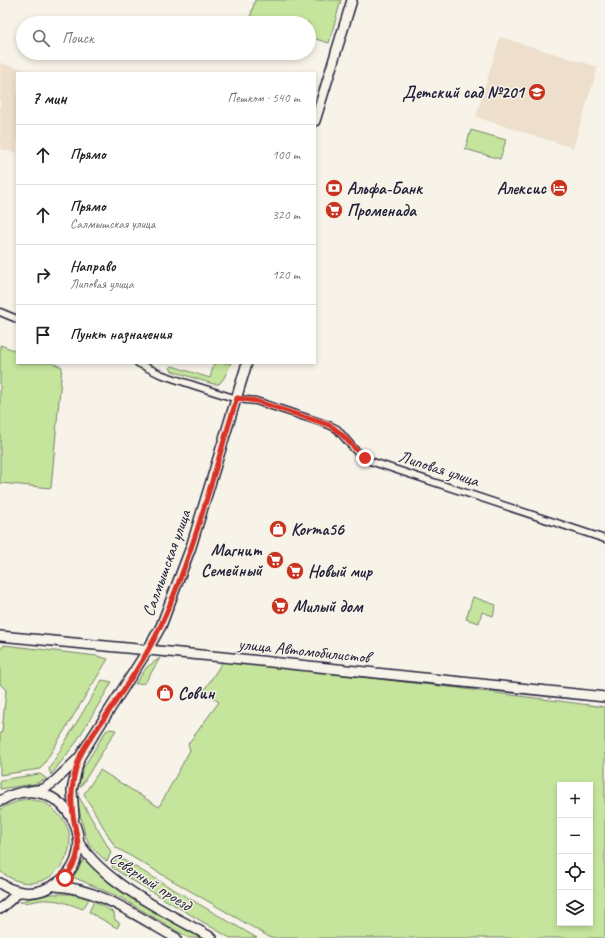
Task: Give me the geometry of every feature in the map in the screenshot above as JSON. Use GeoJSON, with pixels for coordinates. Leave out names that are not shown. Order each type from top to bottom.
{"type":"FeatureCollection","features":[{"type":"Feature","properties":{"kind":"main road"},"geometry":{"type":"LineString","coordinates":[[316,118],[352,0]]}},
{"type":"Feature","properties":{"kind":"main road","name":"Салмышская улица"},"geometry":{"type":"LineString","coordinates":[[79,758],[147,651],[161,626],[186,564],[247,364]]}},
{"type":"Feature","properties":{"kind":"main road","name":"улица Автомобилистов"},"geometry":{"type":"LineString","coordinates":[[0,636],[605,697]]}},
{"type":"Feature","properties":{"kind":"main road"},"geometry":{"type":"LineString","coordinates":[[0,801],[4,796],[44,789],[56,781],[79,758]]}},
{"type":"Feature","properties":{"kind":"main road"},"geometry":{"type":"LineString","coordinates":[[0,883],[19,892],[37,892],[55,886],[65,878],[73,868],[78,856],[80,843],[75,820],[72,790],[79,758]]}},
{"type":"Feature","properties":{"kind":"main road"},"geometry":{"type":"LineString","coordinates":[[30,791],[48,795],[64,806],[75,820]]}},
{"type":"Feature","properties":{"kind":"main road","name":"Северный проезд"},"geometry":{"type":"LineString","coordinates":[[80,843],[88,857],[106,873],[139,895],[212,938]]}},
{"type":"Feature","properties":{"kind":"main road","name":"Северный проезд"},"geometry":{"type":"LineString","coordinates":[[55,886],[73,887],[94,893],[176,938]]}},
{"type":"Feature","properties":{"kind":"main road"},"geometry":{"type":"LineString","coordinates":[[0,909],[19,892]]}},
{"type":"Feature","properties":{"kind":"street"},"geometry":{"type":"LineString","coordinates":[[0,312],[16,319]]}},
{"type":"Feature","properties":{"kind":"street","name":"Липовая улица"},"geometry":{"type":"LineString","coordinates":[[140,364],[160,374],[237,398],[256,401],[329,425],[337,429],[354,450],[370,461],[605,538]]}},
{"type":"Feature","properties":{"kind":"shaded area","name":"Детский сад №201"},"geometry":{"type":"Polygon","coordinates":[[[500,37],[598,67],[573,148],[476,117],[500,37]]]}},
{"type":"Feature","properties":{"kind":"shaded area"},"geometry":{"type":"Polygon","coordinates":[[[0,63],[32,72],[16,72],[16,153],[0,149],[0,63]]]}},
{"type":"Feature","properties":{"kind":"green space"},"geometry":{"type":"Polygon","coordinates":[[[255,0],[341,0],[329,43],[316,39],[316,16],[251,16],[255,0]]]}},
{"type":"Feature","properties":{"kind":"green space"},"geometry":{"type":"Polygon","coordinates":[[[471,130],[506,140],[500,159],[465,149],[471,130]]]}},
{"type":"Feature","properties":{"kind":"green space"},"geometry":{"type":"Polygon","coordinates":[[[0,345],[16,351],[16,364],[54,364],[62,367],[51,488],[0,483],[0,345]]]}},
{"type":"Feature","properties":{"kind":"green space"},"geometry":{"type":"Polygon","coordinates":[[[214,364],[231,364],[224,378],[219,384],[213,384],[172,371],[170,368],[172,366],[210,378],[214,364]]]}},
{"type":"Feature","properties":{"kind":"green space"},"geometry":{"type":"Polygon","coordinates":[[[473,597],[496,605],[493,616],[482,612],[479,623],[466,619],[473,597]]]}},
{"type":"Feature","properties":{"kind":"green space"},"geometry":{"type":"Polygon","coordinates":[[[4,645],[97,656],[108,659],[40,769],[0,775],[0,733],[2,732],[6,690],[0,684],[0,650],[4,645]]]}},
{"type":"Feature","properties":{"kind":"green space"},"geometry":{"type":"Polygon","coordinates":[[[160,658],[145,683],[135,684],[147,667],[160,658]]]}},
{"type":"Feature","properties":{"kind":"green space"},"geometry":{"type":"Polygon","coordinates":[[[223,661],[605,707],[605,938],[271,938],[115,847],[84,794],[100,770],[159,807],[190,750],[188,744],[219,702],[203,692],[223,661]]]}},
{"type":"Feature","properties":{"kind":"green space"},"geometry":{"type":"Polygon","coordinates":[[[102,680],[112,682],[75,744],[51,775],[49,769],[102,680]]]}},
{"type":"Feature","properties":{"kind":"green space"},"geometry":{"type":"Polygon","coordinates":[[[110,729],[116,730],[81,786],[77,787],[80,773],[106,731],[110,729]]]}},
{"type":"Feature","properties":{"kind":"green space"},"geometry":{"type":"Polygon","coordinates":[[[40,774],[47,779],[34,784],[0,789],[0,780],[40,774]]]}},
{"type":"Feature","properties":{"kind":"green space"},"geometry":{"type":"Polygon","coordinates":[[[76,796],[79,797],[111,852],[107,862],[91,847],[85,835],[76,796]]]}},
{"type":"Feature","properties":{"kind":"green space"},"geometry":{"type":"Polygon","coordinates":[[[24,799],[40,801],[50,806],[66,824],[70,839],[68,854],[60,868],[49,878],[34,883],[17,881],[0,871],[0,811],[3,807],[24,799]]]}},
{"type":"Feature","properties":{"kind":"green space"},"geometry":{"type":"Polygon","coordinates":[[[120,858],[257,938],[230,938],[112,867],[115,860],[120,858]]]}},
{"type":"Feature","properties":{"kind":"green space"},"geometry":{"type":"Polygon","coordinates":[[[84,859],[108,882],[123,893],[200,938],[189,938],[121,898],[73,877],[84,859]]]}},
{"type":"Feature","properties":{"kind":"green space"},"geometry":{"type":"Polygon","coordinates":[[[51,894],[71,894],[89,899],[83,909],[52,900],[20,902],[34,897],[51,894]]]}},
{"type":"Feature","properties":{"kind":"green space"},"geometry":{"type":"Polygon","coordinates":[[[94,901],[114,913],[115,920],[120,923],[117,928],[89,912],[94,901]]]}},
{"type":"Feature","properties":{"kind":"place","name":"Детский сад №201"},"geometry":{"type":"Point","coordinates":[537,92]}},
{"type":"Feature","properties":{"kind":"place","name":"Альфа-Банк"},"geometry":{"type":"Point","coordinates":[334,188]}},
{"type":"Feature","properties":{"kind":"place","name":"Алексис"},"geometry":{"type":"Point","coordinates":[559,188]}},
{"type":"Feature","properties":{"kind":"place","name":"Променада"},"geometry":{"type":"Point","coordinates":[334,210]}},
{"type":"Feature","properties":{"kind":"place","name":"Korma56"},"geometry":{"type":"Point","coordinates":[278,529]}},
{"type":"Feature","properties":{"kind":"place","name":"Магнит Семейный"},"geometry":{"type":"Point","coordinates":[275,560]}},
{"type":"Feature","properties":{"kind":"place","name":"Новый мир"},"geometry":{"type":"Point","coordinates":[295,571]}},
{"type":"Feature","properties":{"kind":"place","name":"Милый дом"},"geometry":{"type":"Point","coordinates":[280,606]}},
{"type":"Feature","properties":{"kind":"place","name":"Совин"},"geometry":{"type":"Point","coordinates":[165,693]}},
{"type":"Feature","properties":{"kind":"route"},"geometry":{"type":"LineString","coordinates":[[65,878],[73,868],[78,856],[80,843],[72,806],[72,790],[79,758],[147,651],[161,626],[186,564],[237,398],[256,401],[329,425],[337,429],[354,450],[365,458]]}}]}
